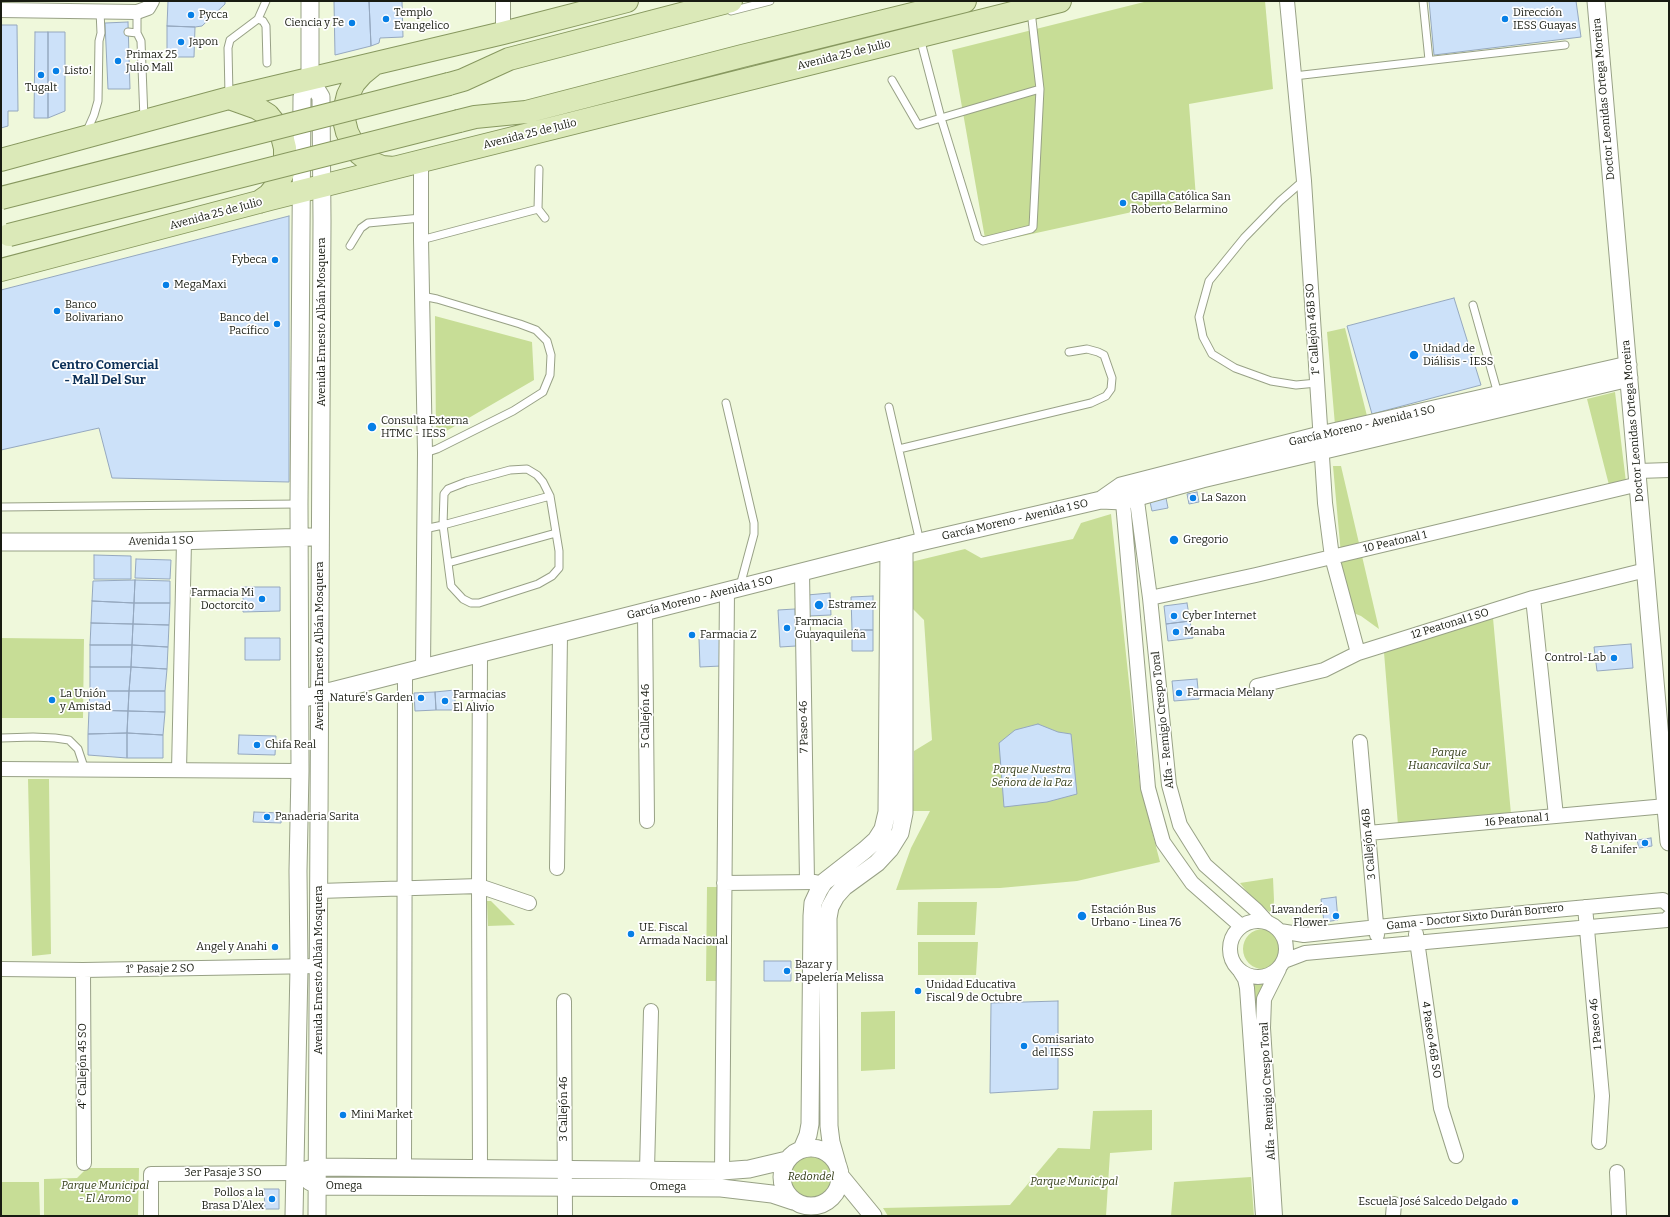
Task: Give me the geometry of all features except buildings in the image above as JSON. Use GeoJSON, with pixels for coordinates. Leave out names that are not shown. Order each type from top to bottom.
{"type":"FeatureCollection","features":[{"type":"Feature","properties":{"kind":"main road"},"geometry":{"type":"LineString","coordinates":[[1,160],[228,98],[503,33],[627,1]]}},
{"type":"Feature","properties":{"kind":"main road","name":"Avenida 25 de Julio"},"geometry":{"type":"LineString","coordinates":[[4,236],[467,119],[526,112],[742,56],[965,1]]}},
{"type":"Feature","properties":{"kind":"main road","name":"Avenida 25 de Julio"},"geometry":{"type":"LineString","coordinates":[[1,270],[259,202],[1060,1]]}},
{"type":"Feature","properties":{"kind":"main road"},"geometry":{"type":"LineString","coordinates":[[1,198],[456,82],[509,58],[727,7]]}},
{"type":"Feature","properties":{"kind":"main road"},"geometry":{"type":"LineString","coordinates":[[742,56],[802,66]]}},
{"type":"Feature","properties":{"kind":"main road"},"geometry":{"type":"LineString","coordinates":[[373,64],[354,83],[348,95],[344,120],[352,144],[360,154],[370,162],[382,167],[394,168]]}},
{"type":"Feature","properties":{"kind":"main road"},"geometry":{"type":"LineString","coordinates":[[228,98],[257,108],[268,115],[276,124],[282,136],[285,155],[282,173],[277,185],[269,195],[259,202]]}},
{"type":"Feature","properties":{"kind":"street"},"geometry":{"type":"LineString","coordinates":[[1,10],[40,5],[100,11],[137,12],[148,8],[152,1]]}},
{"type":"Feature","properties":{"kind":"street","name":"Avenida Ernesto Albán Mosquera"},"geometry":{"type":"LineString","coordinates":[[310,1],[310,79],[302,97],[312,189],[320,537],[317,1216]]}},
{"type":"Feature","properties":{"kind":"street"},"geometry":{"type":"LineString","coordinates":[[503,1],[503,33]]}},
{"type":"Feature","properties":{"kind":"street","name":"1° Callejón 46B SO"},"geometry":{"type":"LineString","coordinates":[[1287,1],[1304,181],[1325,503],[1332,557],[1358,653]]}},
{"type":"Feature","properties":{"kind":"street","name":"Doctor Leonidas Ortega Moreira"},"geometry":{"type":"LineString","coordinates":[[1596,1],[1669,842]]}},
{"type":"Feature","properties":{"kind":"street"},"geometry":{"type":"LineString","coordinates":[[421,161],[424,453],[423,669]]}},
{"type":"Feature","properties":{"kind":"street","name":"Avenida Ernesto Albán Mosquera"},"geometry":{"type":"LineString","coordinates":[[294,1216],[299,967],[299,504],[312,189]]}},
{"type":"Feature","properties":{"kind":"street","name":"García Moreno - Avenida 1 SO"},"geometry":{"type":"LineString","coordinates":[[300,699],[404,674],[920,542],[1101,500],[1321,443],[1498,394],[1629,372]]}},
{"type":"Feature","properties":{"kind":"street","name":"García Moreno - Avenida 1 SO"},"geometry":{"type":"LineString","coordinates":[[1321,443],[1629,372]]}},
{"type":"Feature","properties":{"kind":"street","name":"10 Peatonal 1"},"geometry":{"type":"LineString","coordinates":[[1150,598],[1332,557],[1669,470]]}},
{"type":"Feature","properties":{"kind":"street","name":"Alfa - Remigio Crespo Toral"},"geometry":{"type":"LineString","coordinates":[[1129,492],[1150,598],[1169,785],[1180,825],[1205,865],[1256,910],[1267,922]]}},
{"type":"Feature","properties":{"kind":"street","name":"Alfa - Remigio Crespo Toral"},"geometry":{"type":"LineString","coordinates":[[1129,492],[1148,788],[1163,842],[1192,883],[1241,926]]}},
{"type":"Feature","properties":{"kind":"street","name":"Avenida 1 SO"},"geometry":{"type":"LineString","coordinates":[[1,542],[184,541],[320,537]]}},
{"type":"Feature","properties":{"kind":"street"},"geometry":{"type":"LineString","coordinates":[[179,770],[184,541]]}},
{"type":"Feature","properties":{"kind":"street"},"geometry":{"type":"LineString","coordinates":[[802,1149],[808,1135],[810,1124],[812,916],[814,903],[824,882],[876,840],[883,829],[887,812],[896,548]]}},
{"type":"Feature","properties":{"kind":"street"},"geometry":{"type":"LineString","coordinates":[[873,1216],[839,1170],[830,1155],[822,1150],[812,1148],[802,1149],[794,1154],[787,1160],[783,1169],[782,1178],[783,1186],[787,1195],[793,1201],[802,1206],[812,1207],[821,1205],[830,1201],[836,1193],[839,1170],[831,1142],[829,1126],[828,918],[830,907],[836,896],[844,888],[878,863],[890,849],[900,833],[904,813],[896,548]]}},
{"type":"Feature","properties":{"kind":"street","name":"12 Peatonal 1 SO"},"geometry":{"type":"LineString","coordinates":[[1257,686],[1324,670],[1358,653],[1533,598],[1646,570]]}},
{"type":"Feature","properties":{"kind":"street","name":"7 Paseo 46"},"geometry":{"type":"LineString","coordinates":[[802,572],[807,881]]}},
{"type":"Feature","properties":{"kind":"street"},"geometry":{"type":"LineString","coordinates":[[722,1171],[724,883],[733,590]]}},
{"type":"Feature","properties":{"kind":"street"},"geometry":{"type":"LineString","coordinates":[[1533,598],[1556,816]]}},
{"type":"Feature","properties":{"kind":"street","name":"5 Callejón 46"},"geometry":{"type":"LineString","coordinates":[[645,612],[647,821]]}},
{"type":"Feature","properties":{"kind":"street"},"geometry":{"type":"LineString","coordinates":[[557,868],[560,634]]}},
{"type":"Feature","properties":{"kind":"street"},"geometry":{"type":"LineString","coordinates":[[480,654],[480,1168]]}},
{"type":"Feature","properties":{"kind":"street"},"geometry":{"type":"LineString","coordinates":[[404,674],[404,1168]]}},
{"type":"Feature","properties":{"kind":"street","name":"3 Callejón 46B"},"geometry":{"type":"LineString","coordinates":[[1360,742],[1378,945]]}},
{"type":"Feature","properties":{"kind":"street"},"geometry":{"type":"LineString","coordinates":[[1,769],[300,771]]}},
{"type":"Feature","properties":{"kind":"street","name":"16 Peatonal 1"},"geometry":{"type":"LineString","coordinates":[[1368,833],[1666,806]]}},
{"type":"Feature","properties":{"kind":"street"},"geometry":{"type":"LineString","coordinates":[[724,883],[824,882]]}},
{"type":"Feature","properties":{"kind":"street"},"geometry":{"type":"LineString","coordinates":[[319,891],[479,886],[529,903]]}},
{"type":"Feature","properties":{"kind":"street","name":"Gama - Doctor Sixto Durán Borrero"},"geometry":{"type":"LineString","coordinates":[[1280,930],[1304,935],[1585,906],[1663,900],[1669,905]]}},
{"type":"Feature","properties":{"kind":"street","name":"1 Paseo 46"},"geometry":{"type":"LineString","coordinates":[[1585,906],[1602,1096],[1599,1142]]}},
{"type":"Feature","properties":{"kind":"street","name":"Gama - Doctor Sixto Durán Borrero"},"geometry":{"type":"LineString","coordinates":[[1281,965],[1305,953],[1378,945],[1587,928],[1666,920],[1669,918]]}},
{"type":"Feature","properties":{"kind":"street"},"geometry":{"type":"LineString","coordinates":[[1258,920],[1267,922],[1280,930],[1286,944],[1286,953],[1281,965],[1268,975],[1256,977],[1240,971],[1232,959],[1230,950],[1231,941],[1241,926],[1258,920]]}},
{"type":"Feature","properties":{"kind":"street","name":"4 Paseo 46B SO"},"geometry":{"type":"LineString","coordinates":[[1415,923],[1441,1108],[1456,1156]]}},
{"type":"Feature","properties":{"kind":"street","name":"Alfa - Remigio Crespo Toral"},"geometry":{"type":"LineString","coordinates":[[1263,1216],[1256,1029],[1264,999],[1281,965]]}},
{"type":"Feature","properties":{"kind":"street","name":"1° Pasaje 2 SO"},"geometry":{"type":"LineString","coordinates":[[1,969],[83,970],[319,966]]}},
{"type":"Feature","properties":{"kind":"street","name":"4° Callejón 45 SO"},"geometry":{"type":"LineString","coordinates":[[83,970],[84,1163]]}},
{"type":"Feature","properties":{"kind":"street","name":"Alfa - Remigio Crespo Toral"},"geometry":{"type":"LineString","coordinates":[[1240,971],[1245,979],[1256,1029],[1275,1216]]}},
{"type":"Feature","properties":{"kind":"street","name":"3 Callejón 46"},"geometry":{"type":"LineString","coordinates":[[564,1001],[564,1216]]}},
{"type":"Feature","properties":{"kind":"street"},"geometry":{"type":"LineString","coordinates":[[647,1170],[651,1011]]}},
{"type":"Feature","properties":{"kind":"street","name":"Omega"},"geometry":{"type":"LineString","coordinates":[[295,1173],[318,1167],[722,1171],[749,1169],[787,1160]]}},
{"type":"Feature","properties":{"kind":"street"},"geometry":{"type":"LineString","coordinates":[[1617,1172],[1619,1216]]}},
{"type":"Feature","properties":{"kind":"street","name":"Omega"},"geometry":{"type":"LineString","coordinates":[[295,1173],[318,1186],[721,1188],[772,1194],[793,1201]]}},
{"type":"Feature","properties":{"kind":"street","name":"3er Pasaje 3 SO"},"geometry":{"type":"LineString","coordinates":[[151,1216],[151,1174],[295,1173]]}},
{"type":"Feature","properties":{"kind":"street"},"geometry":{"type":"LineString","coordinates":[[812,1207],[828,1216]]}},
{"type":"Feature","properties":{"kind":"lane"},"geometry":{"type":"LineString","coordinates":[[228,98],[228,48],[230,40],[258,19],[266,1]]}},
{"type":"Feature","properties":{"kind":"lane"},"geometry":{"type":"LineString","coordinates":[[727,7],[770,1]]}},
{"type":"Feature","properties":{"kind":"lane"},"geometry":{"type":"LineString","coordinates":[[1423,1],[1429,60]]}},
{"type":"Feature","properties":{"kind":"lane"},"geometry":{"type":"LineString","coordinates":[[920,36],[941,118],[978,238],[983,241],[1031,229],[1034,227],[1040,89],[1031,8]]}},
{"type":"Feature","properties":{"kind":"lane"},"geometry":{"type":"LineString","coordinates":[[84,137],[94,115],[98,101],[99,41],[103,33],[100,11]]}},
{"type":"Feature","properties":{"kind":"lane"},"geometry":{"type":"LineString","coordinates":[[137,12],[137,33],[141,41],[144,121]]}},
{"type":"Feature","properties":{"kind":"lane"},"geometry":{"type":"LineString","coordinates":[[258,19],[263,21],[266,26],[267,63]]}},
{"type":"Feature","properties":{"kind":"lane"},"geometry":{"type":"LineString","coordinates":[[128,32],[137,33]]}},
{"type":"Feature","properties":{"kind":"lane"},"geometry":{"type":"LineString","coordinates":[[1294,76],[1565,45]]}},
{"type":"Feature","properties":{"kind":"lane"},"geometry":{"type":"LineString","coordinates":[[456,82],[505,70]]}},
{"type":"Feature","properties":{"kind":"lane"},"geometry":{"type":"LineString","coordinates":[[892,80],[918,125],[1040,89]]}},
{"type":"Feature","properties":{"kind":"lane","name":"Avenida 25 de Julio"},"geometry":{"type":"LineString","coordinates":[[467,119],[516,105]]}},
{"type":"Feature","properties":{"kind":"lane"},"geometry":{"type":"LineString","coordinates":[[539,169],[538,209],[545,218]]}},
{"type":"Feature","properties":{"kind":"lane"},"geometry":{"type":"LineString","coordinates":[[1304,181],[1280,202],[1244,238],[1209,281],[1199,317],[1203,337],[1212,354],[1235,368],[1271,381],[1296,385],[1317,384]]}},
{"type":"Feature","properties":{"kind":"lane"},"geometry":{"type":"LineString","coordinates":[[421,240],[538,209]]}},
{"type":"Feature","properties":{"kind":"lane"},"geometry":{"type":"LineString","coordinates":[[350,246],[361,228],[368,223],[421,218]]}},
{"type":"Feature","properties":{"kind":"lane"},"geometry":{"type":"LineString","coordinates":[[422,296],[512,321],[536,330],[546,341],[551,355],[550,375],[543,392],[513,411],[437,449],[424,453]]}},
{"type":"Feature","properties":{"kind":"lane"},"geometry":{"type":"LineString","coordinates":[[1473,305],[1498,394]]}},
{"type":"Feature","properties":{"kind":"lane"},"geometry":{"type":"LineString","coordinates":[[899,449],[1091,403],[1106,396],[1111,389],[1112,378],[1104,355],[1087,349],[1069,352]]}},
{"type":"Feature","properties":{"kind":"lane"},"geometry":{"type":"LineString","coordinates":[[726,403],[754,523],[754,534],[733,590]]}},
{"type":"Feature","properties":{"kind":"lane"},"geometry":{"type":"LineString","coordinates":[[889,407],[920,542]]}},
{"type":"Feature","properties":{"kind":"lane"},"geometry":{"type":"LineString","coordinates":[[528,469],[537,475],[543,482],[550,496],[559,551],[559,568],[552,576],[538,584],[479,603],[471,603],[457,594],[451,586],[443,525],[444,494],[448,489],[466,482],[510,470],[528,469]]}},
{"type":"Feature","properties":{"kind":"lane"},"geometry":{"type":"LineString","coordinates":[[424,529],[550,496]]}},
{"type":"Feature","properties":{"kind":"lane"},"geometry":{"type":"LineString","coordinates":[[1,507],[299,504]]}},
{"type":"Feature","properties":{"kind":"lane"},"geometry":{"type":"LineString","coordinates":[[448,564],[556,533]]}},
{"type":"Feature","properties":{"kind":"lane"},"geometry":{"type":"LineString","coordinates":[[1,738],[55,738],[70,740],[78,749],[85,770]]}},
{"type":"Feature","properties":{"kind":"green space"},"geometry":{"type":"Polygon","coordinates":[[[1148,1],[1265,1],[1273,89],[1189,104],[1196,198],[986,244],[952,50],[1148,1]]]}},
{"type":"Feature","properties":{"kind":"green space"},"geometry":{"type":"Polygon","coordinates":[[[435,316],[532,342],[534,380],[436,437],[435,316]]]}},
{"type":"Feature","properties":{"kind":"green space"},"geometry":{"type":"Polygon","coordinates":[[[1345,328],[1367,416],[1335,425],[1327,332],[1345,328]]]}},
{"type":"Feature","properties":{"kind":"green space"},"geometry":{"type":"Polygon","coordinates":[[[1615,392],[1626,482],[1609,485],[1587,399],[1615,392]]]}},
{"type":"Feature","properties":{"kind":"green space"},"geometry":{"type":"Polygon","coordinates":[[[1333,466],[1341,466],[1379,629],[1361,616],[1346,610],[1333,466]]]}},
{"type":"Feature","properties":{"kind":"green space","name":"Parque Nuestra Señora de la Paz"},"geometry":{"type":"Polygon","coordinates":[[[1111,514],[1140,785],[1160,862],[1077,881],[1000,888],[896,890],[911,848],[930,811],[913,811],[914,751],[932,740],[924,620],[913,609],[911,562],[965,549],[981,558],[1073,539],[1081,523],[1111,514]]]}},
{"type":"Feature","properties":{"kind":"green space","name":"Parque Huancavilca Sur"},"geometry":{"type":"Polygon","coordinates":[[[1493,618],[1511,814],[1398,825],[1383,640],[1493,618]]]}},
{"type":"Feature","properties":{"kind":"green space"},"geometry":{"type":"Polygon","coordinates":[[[1,638],[84,639],[83,718],[1,718],[1,638]]]}},
{"type":"Feature","properties":{"kind":"green space"},"geometry":{"type":"Polygon","coordinates":[[[28,779],[49,779],[51,954],[32,956],[28,779]]]}},
{"type":"Feature","properties":{"kind":"green space"},"geometry":{"type":"Polygon","coordinates":[[[1273,878],[1273,914],[1248,893],[1240,883],[1273,878]]]}},
{"type":"Feature","properties":{"kind":"green space"},"geometry":{"type":"Polygon","coordinates":[[[707,887],[722,887],[720,981],[706,981],[707,887]]]}},
{"type":"Feature","properties":{"kind":"green space"},"geometry":{"type":"Polygon","coordinates":[[[487,901],[491,901],[515,925],[488,926],[487,901]]]}},
{"type":"Feature","properties":{"kind":"green space"},"geometry":{"type":"Polygon","coordinates":[[[918,902],[977,902],[975,935],[917,935],[918,902]]]}},
{"type":"Feature","properties":{"kind":"green space"},"geometry":{"type":"Polygon","coordinates":[[[1263,929],[1271,931],[1277,935],[1281,941],[1283,949],[1281,957],[1277,963],[1271,967],[1263,969],[1255,967],[1249,963],[1245,957],[1243,949],[1245,941],[1249,935],[1255,931],[1263,929]]]}},
{"type":"Feature","properties":{"kind":"green space"},"geometry":{"type":"Polygon","coordinates":[[[918,942],[978,942],[976,975],[918,975],[918,942]]]}},
{"type":"Feature","properties":{"kind":"green space"},"geometry":{"type":"Polygon","coordinates":[[[1268,981],[1258,1013],[1256,1012],[1252,983],[1268,981]]]}},
{"type":"Feature","properties":{"kind":"green space"},"geometry":{"type":"Polygon","coordinates":[[[895,1011],[895,1069],[861,1071],[861,1012],[895,1011]]]}},
{"type":"Feature","properties":{"kind":"green space","name":"Parque Municipal"},"geometry":{"type":"Polygon","coordinates":[[[1152,1110],[1152,1150],[1110,1153],[1106,1216],[888,1216],[883,1208],[1010,1205],[1058,1148],[1090,1149],[1093,1111],[1152,1110]]]}},
{"type":"Feature","properties":{"kind":"green space","name":"Redondel"},"geometry":{"type":"Polygon","coordinates":[[[811,1157],[826,1163],[832,1178],[826,1193],[811,1199],[796,1193],[790,1178],[796,1163],[811,1157]]]}},
{"type":"Feature","properties":{"kind":"green space","name":"Parque Municipal - El Aromo"},"geometry":{"type":"Polygon","coordinates":[[[87,1168],[139,1168],[138,1216],[44,1216],[44,1179],[77,1178],[87,1168]]]}},
{"type":"Feature","properties":{"kind":"green space"},"geometry":{"type":"Polygon","coordinates":[[[1251,1177],[1254,1216],[1171,1216],[1174,1182],[1251,1177]]]}},
{"type":"Feature","properties":{"kind":"green space"},"geometry":{"type":"Polygon","coordinates":[[[1,1182],[39,1182],[40,1216],[1,1216],[1,1182]]]}},
{"type":"Feature","properties":{"kind":"place","name":"Pycca"},"geometry":{"type":"Point","coordinates":[191,15]}},
{"type":"Feature","properties":{"kind":"place","name":"Templo Evangelico"},"geometry":{"type":"Point","coordinates":[386,19]}},
{"type":"Feature","properties":{"kind":"place","name":"Dirección IESS Guayas"},"geometry":{"type":"Point","coordinates":[1505,19]}},
{"type":"Feature","properties":{"kind":"place","name":"Ciencia y Fe"},"geometry":{"type":"Point","coordinates":[352,23]}},
{"type":"Feature","properties":{"kind":"place","name":"Japon"},"geometry":{"type":"Point","coordinates":[181,42]}},
{"type":"Feature","properties":{"kind":"place","name":"Primax 25 Julio Mall"},"geometry":{"type":"Point","coordinates":[118,61]}},
{"type":"Feature","properties":{"kind":"place","name":"Listo!"},"geometry":{"type":"Point","coordinates":[56,71]}},
{"type":"Feature","properties":{"kind":"place","name":"Tugalt"},"geometry":{"type":"Point","coordinates":[41,75]}},
{"type":"Feature","properties":{"kind":"place","name":"Capilla Católica San Roberto Belarmino"},"geometry":{"type":"Point","coordinates":[1123,203]}},
{"type":"Feature","properties":{"kind":"place","name":"Fybeca"},"geometry":{"type":"Point","coordinates":[275,260]}},
{"type":"Feature","properties":{"kind":"place","name":"MegaMaxi"},"geometry":{"type":"Point","coordinates":[166,285]}},
{"type":"Feature","properties":{"kind":"place","name":"Banco Bolivariano"},"geometry":{"type":"Point","coordinates":[57,311]}},
{"type":"Feature","properties":{"kind":"place","name":"Banco del Pacífico"},"geometry":{"type":"Point","coordinates":[277,324]}},
{"type":"Feature","properties":{"kind":"place","name":"Unidad de Diálisis - IESS"},"geometry":{"type":"Point","coordinates":[1414,355]}},
{"type":"Feature","properties":{"kind":"place","name":"Consulta Externa HTMC - IESS"},"geometry":{"type":"Point","coordinates":[372,427]}},
{"type":"Feature","properties":{"kind":"place","name":"La Sazon"},"geometry":{"type":"Point","coordinates":[1193,498]}},
{"type":"Feature","properties":{"kind":"place","name":"Gregorio"},"geometry":{"type":"Point","coordinates":[1174,540]}},
{"type":"Feature","properties":{"kind":"place","name":"Farmacia Mi Doctorcito"},"geometry":{"type":"Point","coordinates":[262,599]}},
{"type":"Feature","properties":{"kind":"place","name":"Estramez"},"geometry":{"type":"Point","coordinates":[819,605]}},
{"type":"Feature","properties":{"kind":"place","name":"Cyber Internet"},"geometry":{"type":"Point","coordinates":[1174,616]}},
{"type":"Feature","properties":{"kind":"place","name":"Farmacia Guayaquileña"},"geometry":{"type":"Point","coordinates":[787,628]}},
{"type":"Feature","properties":{"kind":"place","name":"Manaba"},"geometry":{"type":"Point","coordinates":[1176,632]}},
{"type":"Feature","properties":{"kind":"place","name":"Farmacia Z"},"geometry":{"type":"Point","coordinates":[692,635]}},
{"type":"Feature","properties":{"kind":"place","name":"Control-Lab"},"geometry":{"type":"Point","coordinates":[1614,658]}},
{"type":"Feature","properties":{"kind":"place","name":"Farmacia Melany"},"geometry":{"type":"Point","coordinates":[1179,693]}},
{"type":"Feature","properties":{"kind":"place","name":"Nature's Garden"},"geometry":{"type":"Point","coordinates":[421,698]}},
{"type":"Feature","properties":{"kind":"place","name":"La Unión y Amistad"},"geometry":{"type":"Point","coordinates":[52,700]}},
{"type":"Feature","properties":{"kind":"place","name":"Farmacias El Alivio"},"geometry":{"type":"Point","coordinates":[445,701]}},
{"type":"Feature","properties":{"kind":"place","name":"Chifa Real"},"geometry":{"type":"Point","coordinates":[257,745]}},
{"type":"Feature","properties":{"kind":"place","name":"Panaderia Sarita"},"geometry":{"type":"Point","coordinates":[267,817]}},
{"type":"Feature","properties":{"kind":"place","name":"Nathyivan & Lanifer"},"geometry":{"type":"Point","coordinates":[1645,843]}},
{"type":"Feature","properties":{"kind":"place","name":"Estación Bus Urbano - Linea 76"},"geometry":{"type":"Point","coordinates":[1082,916]}},
{"type":"Feature","properties":{"kind":"place","name":"Lavandería Flower"},"geometry":{"type":"Point","coordinates":[1336,916]}},
{"type":"Feature","properties":{"kind":"place","name":"UE. Fiscal Armada Nacional"},"geometry":{"type":"Point","coordinates":[631,934]}},
{"type":"Feature","properties":{"kind":"place","name":"Angel y Anahi"},"geometry":{"type":"Point","coordinates":[275,947]}},
{"type":"Feature","properties":{"kind":"place","name":"Bazar y Papelería Melissa"},"geometry":{"type":"Point","coordinates":[787,971]}},
{"type":"Feature","properties":{"kind":"place","name":"Unidad Educativa Fiscal 9 de Octubre"},"geometry":{"type":"Point","coordinates":[918,991]}},
{"type":"Feature","properties":{"kind":"place","name":"Comisariato del IESS"},"geometry":{"type":"Point","coordinates":[1024,1046]}},
{"type":"Feature","properties":{"kind":"place","name":"Mini Market"},"geometry":{"type":"Point","coordinates":[343,1115]}},
{"type":"Feature","properties":{"kind":"place","name":"Pollos a la Brasa D'Alex"},"geometry":{"type":"Point","coordinates":[272,1199]}},
{"type":"Feature","properties":{"kind":"place","name":"Escuela José Salcedo Delgado"},"geometry":{"type":"Point","coordinates":[1515,1202]}},
{"type":"Feature","properties":{"kind":"district","name":"Centro Comercial - Mall Del Sur"},"geometry":{"type":"Point","coordinates":[105,372]}}]}
